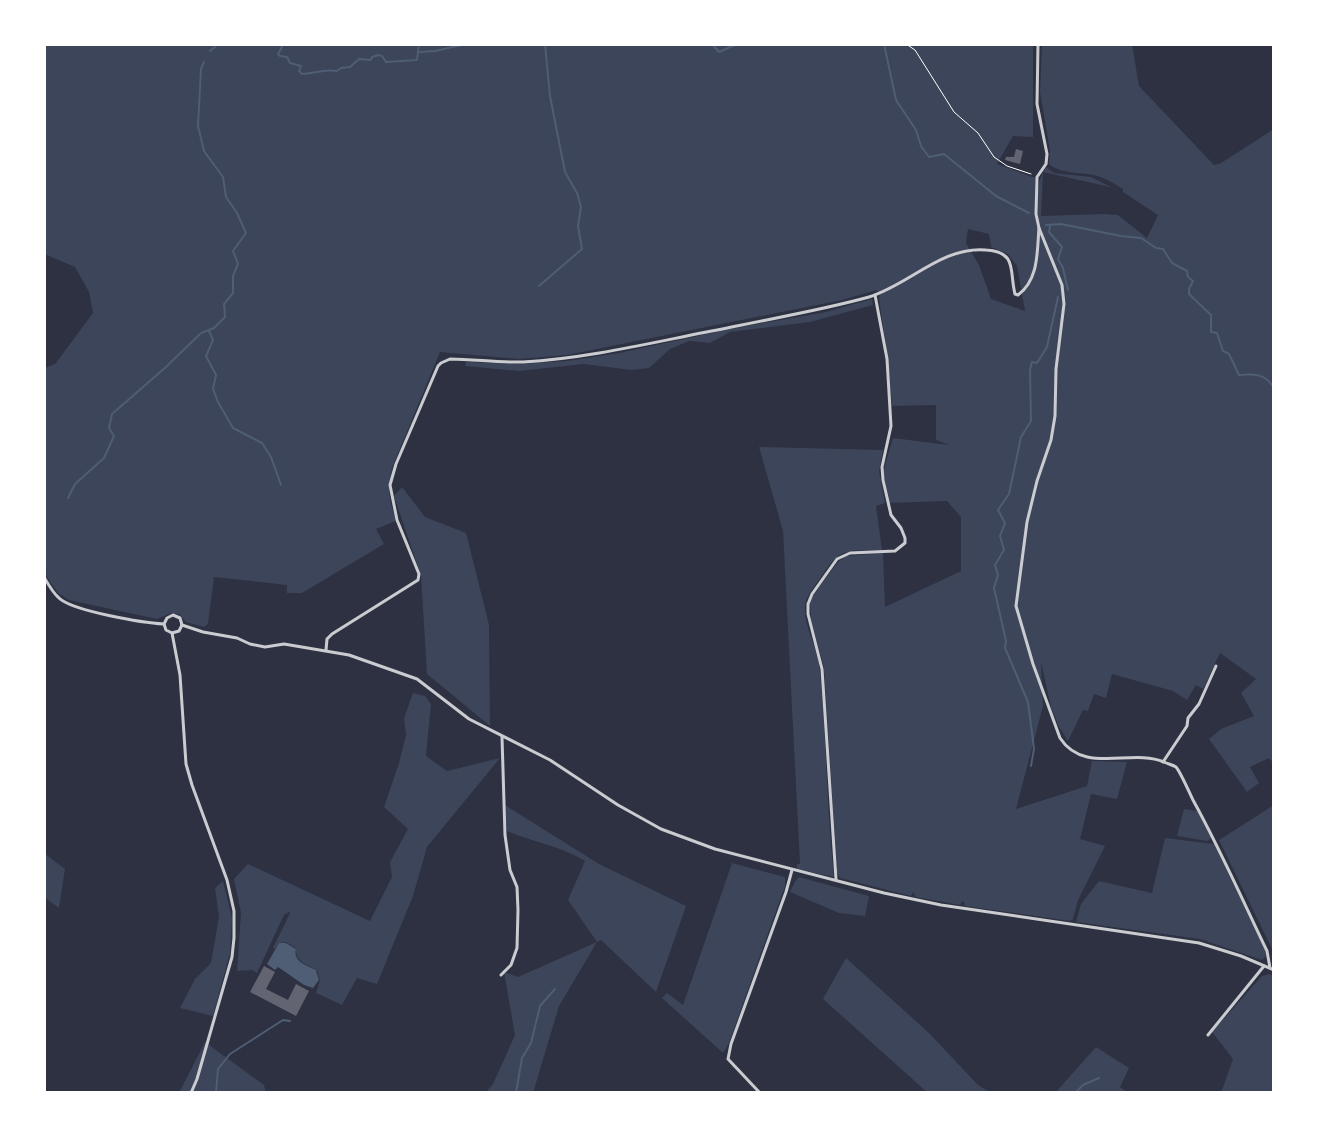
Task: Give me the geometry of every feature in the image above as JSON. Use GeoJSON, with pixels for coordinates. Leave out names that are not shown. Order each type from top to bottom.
{"type":"FeatureCollection","features":[{"type":"Feature","properties":{"kind":"street"},"geometry":{"type":"LineString","coordinates":[[1038,44],[1037,104],[1047,154],[1046,164],[1037,177],[1036,214],[1062,285],[1064,304],[1053,428],[1027,522],[1016,606],[1033,664],[1066,747],[1090,758],[1147,758],[1176,767],[1267,951],[1272,969]]}},
{"type":"Feature","properties":{"kind":"street"},"geometry":{"type":"LineString","coordinates":[[326,650],[327,639],[332,634],[418,580],[419,574],[390,493],[391,478],[438,366],[445,360],[519,362],[592,355],[776,319],[875,295],[949,256],[977,249],[1000,252],[1007,257],[1015,294],[1018,295],[1026,288],[1034,272],[1039,228]]}},
{"type":"Feature","properties":{"kind":"street"},"geometry":{"type":"LineString","coordinates":[[836,881],[822,669],[808,604],[837,559],[850,553],[895,551],[905,543],[891,515],[883,480],[891,426],[887,359],[875,295]]}},
{"type":"Feature","properties":{"kind":"street"},"geometry":{"type":"LineString","coordinates":[[44,577],[66,603],[124,619],[164,624]]}},
{"type":"Feature","properties":{"kind":"street"},"geometry":{"type":"LineString","coordinates":[[173,615],[180,618],[182,625],[179,631],[172,633],[166,630],[164,624],[173,615]]}},
{"type":"Feature","properties":{"kind":"street"},"geometry":{"type":"LineString","coordinates":[[182,625],[265,647],[284,644],[349,655],[410,676],[426,684],[469,719],[550,760],[618,805],[661,829],[715,849],[913,900],[1199,943],[1272,969]]}},
{"type":"Feature","properties":{"kind":"street"},"geometry":{"type":"LineString","coordinates":[[172,633],[180,675],[186,764],[227,880],[234,911],[232,957],[191,1093]]}},
{"type":"Feature","properties":{"kind":"street"},"geometry":{"type":"LineString","coordinates":[[1163,762],[1187,726],[1188,718],[1199,704],[1216,666]]}},
{"type":"Feature","properties":{"kind":"street"},"geometry":{"type":"LineString","coordinates":[[501,975],[516,956],[518,922],[517,887],[510,870],[505,835],[502,737]]}},
{"type":"Feature","properties":{"kind":"street"},"geometry":{"type":"LineString","coordinates":[[760,1093],[728,1059],[792,870]]}},
{"type":"Feature","properties":{"kind":"street"},"geometry":{"type":"LineString","coordinates":[[1208,1035],[1264,966]]}},
{"type":"Feature","properties":{"kind":"path"},"geometry":{"type":"LineString","coordinates":[[906,44],[915,50],[954,112],[978,133],[994,157],[1007,166],[1037,177]]}},
{"type":"Feature","properties":{"kind":"shaded area"},"geometry":{"type":"Polygon","coordinates":[[[44,44],[1033,44],[1033,137],[1013,136],[997,164],[1035,178],[1035,218],[1038,218],[1038,191],[1043,172],[1041,216],[1118,215],[1147,238],[1158,215],[1105,179],[1064,171],[1049,164],[1050,151],[1040,92],[1042,44],[1132,44],[1139,86],[1214,165],[1274,129],[1274,764],[1269,758],[1250,767],[1259,783],[1247,792],[1209,739],[1221,729],[1254,716],[1241,693],[1256,679],[1220,653],[1203,689],[1196,685],[1187,700],[1173,691],[1112,674],[1106,698],[1094,694],[1088,711],[1083,710],[1068,741],[1051,707],[1041,662],[1043,706],[1016,809],[1087,786],[1092,761],[1127,762],[1117,799],[1091,794],[1080,839],[1105,846],[1078,900],[1073,919],[965,906],[962,901],[960,905],[916,897],[913,892],[911,896],[840,878],[837,872],[824,668],[811,619],[810,601],[838,562],[846,556],[883,553],[885,607],[961,571],[961,517],[947,501],[889,503],[883,472],[893,438],[949,445],[936,440],[936,405],[892,406],[877,290],[842,300],[567,355],[519,359],[440,352],[392,468],[390,495],[396,521],[376,529],[384,544],[302,593],[287,593],[287,585],[214,577],[208,624],[204,627],[186,622],[179,614],[171,613],[157,619],[69,600],[58,593],[44,573],[44,368],[55,364],[93,313],[89,292],[75,267],[44,254],[44,44]],[[968,229],[966,243],[979,265],[991,299],[1025,311],[1017,266],[1008,254],[991,247],[989,234],[968,229]]]}},
{"type":"Feature","properties":{"kind":"shaded area"},"geometry":{"type":"Polygon","coordinates":[[[1046,167],[1054,173],[1091,177],[1121,192],[1043,172],[1046,167]]]}},
{"type":"Feature","properties":{"kind":"shaded area"},"geometry":{"type":"Polygon","coordinates":[[[872,299],[873,305],[810,322],[730,332],[710,343],[689,341],[670,349],[649,368],[631,370],[584,364],[519,371],[465,366],[466,362],[520,364],[619,353],[826,312],[872,299]]]}},
{"type":"Feature","properties":{"kind":"shaded area"},"geometry":{"type":"Polygon","coordinates":[[[759,447],[883,450],[879,471],[885,503],[876,506],[882,550],[853,551],[840,555],[811,590],[805,606],[806,622],[819,663],[834,877],[797,869],[797,864],[800,864],[783,531],[759,447]]]}},
{"type":"Feature","properties":{"kind":"shaded area"},"geometry":{"type":"Polygon","coordinates":[[[402,487],[425,517],[466,533],[489,625],[490,726],[427,674],[421,576],[394,496],[402,487]]]}},
{"type":"Feature","properties":{"kind":"shaded area"},"geometry":{"type":"Polygon","coordinates":[[[413,693],[425,696],[431,704],[426,756],[447,771],[500,758],[427,847],[413,896],[377,984],[357,978],[342,1005],[316,993],[320,980],[317,970],[299,960],[296,948],[286,942],[273,948],[291,911],[284,915],[257,973],[252,970],[237,971],[241,913],[234,879],[248,864],[370,921],[392,877],[390,862],[408,829],[384,807],[399,763],[406,735],[404,718],[413,693]]]}},
{"type":"Feature","properties":{"kind":"shaded area"},"geometry":{"type":"Polygon","coordinates":[[[505,805],[599,864],[686,906],[656,992],[601,940],[597,942],[568,900],[585,861],[507,831],[505,805]]]}},
{"type":"Feature","properties":{"kind":"shaded area"},"geometry":{"type":"Polygon","coordinates":[[[1274,805],[1274,953],[1219,840],[1274,805]]]}},
{"type":"Feature","properties":{"kind":"shaded area"},"geometry":{"type":"Polygon","coordinates":[[[1184,809],[1197,811],[1211,838],[1207,841],[1177,836],[1184,809]]]}},
{"type":"Feature","properties":{"kind":"shaded area"},"geometry":{"type":"Polygon","coordinates":[[[1165,838],[1214,844],[1265,950],[1266,956],[1262,960],[1200,939],[1076,922],[1081,904],[1099,881],[1152,893],[1165,838]]]}},
{"type":"Feature","properties":{"kind":"shaded area"},"geometry":{"type":"Polygon","coordinates":[[[44,853],[65,869],[59,908],[44,897],[44,853]]]}},
{"type":"Feature","properties":{"kind":"shaded area"},"geometry":{"type":"Polygon","coordinates":[[[732,863],[785,877],[785,886],[723,1053],[662,998],[667,993],[683,1005],[732,863]]]}},
{"type":"Feature","properties":{"kind":"shaded area"},"geometry":{"type":"Polygon","coordinates":[[[799,877],[869,896],[865,916],[839,913],[790,892],[799,877]]]}},
{"type":"Feature","properties":{"kind":"shaded area"},"geometry":{"type":"Polygon","coordinates":[[[223,881],[232,918],[230,953],[213,1016],[180,1008],[195,979],[211,963],[219,917],[215,888],[223,881]]]}},
{"type":"Feature","properties":{"kind":"shaded area"},"geometry":{"type":"Polygon","coordinates":[[[597,942],[559,1006],[533,1093],[485,1093],[493,1084],[515,1035],[504,972],[518,977],[597,942]]]}},
{"type":"Feature","properties":{"kind":"shaded area"},"geometry":{"type":"Polygon","coordinates":[[[279,943],[296,949],[298,960],[316,970],[319,980],[313,988],[278,967],[275,970],[267,964],[279,943]]]}},
{"type":"Feature","properties":{"kind":"shaded area"},"geometry":{"type":"Polygon","coordinates":[[[846,958],[929,1033],[978,1085],[991,1093],[928,1093],[823,999],[846,958]]]}},
{"type":"Feature","properties":{"kind":"shaded area"},"geometry":{"type":"Polygon","coordinates":[[[1262,976],[1274,976],[1274,1093],[1221,1093],[1233,1059],[1212,1032],[1262,976]]]}},
{"type":"Feature","properties":{"kind":"shaded area"},"geometry":{"type":"Polygon","coordinates":[[[205,1042],[264,1085],[266,1093],[179,1093],[205,1042]]]}},
{"type":"Feature","properties":{"kind":"shaded area"},"geometry":{"type":"Polygon","coordinates":[[[1096,1047],[1129,1068],[1120,1087],[1128,1093],[1055,1093],[1096,1047]]]}},
{"type":"Feature","properties":{"kind":"building"},"geometry":{"type":"Polygon","coordinates":[[[1016,149],[1023,151],[1020,164],[1005,160],[1006,157],[1014,157],[1016,149]]]}},
{"type":"Feature","properties":{"kind":"building"},"geometry":{"type":"Polygon","coordinates":[[[264,966],[275,972],[266,989],[288,1000],[296,984],[309,991],[296,1016],[250,992],[264,966]]]}},
{"type":"Feature","properties":{"kind":"waterway"},"geometry":{"type":"LineString","coordinates":[[210,51],[218,44]]}},
{"type":"Feature","properties":{"kind":"waterway"},"geometry":{"type":"LineString","coordinates":[[280,44],[282,47],[278,54],[287,57],[290,63],[301,66],[299,71],[302,74],[337,71],[350,67],[359,59],[371,60],[378,55],[386,62],[417,60],[419,44]]}},
{"type":"Feature","properties":{"kind":"waterway"},"geometry":{"type":"LineString","coordinates":[[420,52],[466,44]]}},
{"type":"Feature","properties":{"kind":"waterway"},"geometry":{"type":"LineString","coordinates":[[539,286],[582,249],[578,226],[581,207],[565,172],[550,96],[545,44]]}},
{"type":"Feature","properties":{"kind":"waterway"},"geometry":{"type":"LineString","coordinates":[[712,44],[719,52],[737,44]]}},
{"type":"Feature","properties":{"kind":"waterway"},"geometry":{"type":"LineString","coordinates":[[884,44],[896,100],[929,157],[944,154],[996,196],[1029,213]]}},
{"type":"Feature","properties":{"kind":"waterway"},"geometry":{"type":"LineString","coordinates":[[68,498],[75,484],[104,458],[114,436],[109,428],[112,414],[201,333],[214,328],[225,317],[224,304],[233,293],[233,276],[238,264],[233,251],[246,233],[226,197],[223,177],[204,151],[198,126],[204,62]]}},
{"type":"Feature","properties":{"kind":"waterway"},"geometry":{"type":"LineString","coordinates":[[1046,225],[1061,224],[1141,238],[1163,249],[1172,263],[1187,271],[1193,281],[1189,294],[1211,315],[1211,332],[1217,333],[1223,351],[1229,354],[1239,375],[1264,377],[1274,389]]}},
{"type":"Feature","properties":{"kind":"waterway"},"geometry":{"type":"LineString","coordinates":[[1050,226],[1049,232],[1062,247],[1058,259],[1068,290]]}},
{"type":"Feature","properties":{"kind":"waterway"},"geometry":{"type":"LineString","coordinates":[[1031,766],[1034,749],[1028,702],[1005,648],[994,588],[998,575],[995,565],[1004,550],[1000,536],[1005,523],[998,510],[1009,494],[1021,437],[1031,421],[1030,370],[1032,362],[1037,363],[1047,347],[1058,297]]}},
{"type":"Feature","properties":{"kind":"waterway"},"geometry":{"type":"LineString","coordinates":[[209,331],[213,340],[206,356],[216,375],[213,389],[218,402],[233,428],[262,443],[271,457],[281,485]]}},
{"type":"Feature","properties":{"kind":"waterway"},"geometry":{"type":"LineString","coordinates":[[516,1093],[522,1058],[531,1043],[540,1006],[555,989]]}},
{"type":"Feature","properties":{"kind":"waterway"},"geometry":{"type":"LineString","coordinates":[[216,1093],[218,1069],[230,1054],[283,1020],[290,1021]]}},
{"type":"Feature","properties":{"kind":"waterway"},"geometry":{"type":"LineString","coordinates":[[1075,1093],[1083,1085],[1099,1078]]}}]}
